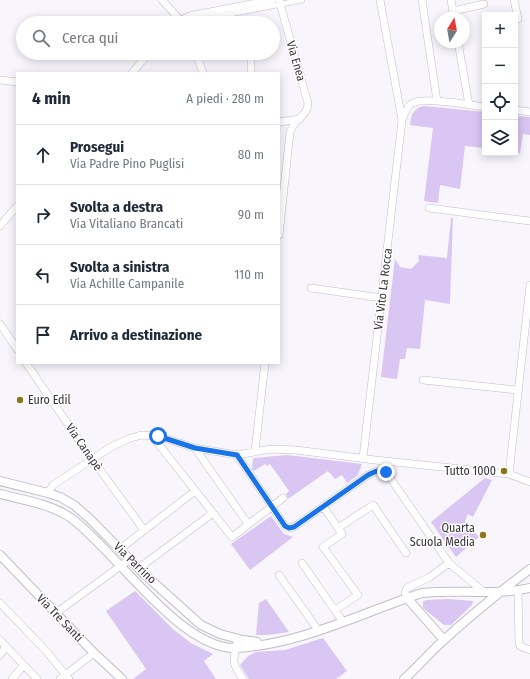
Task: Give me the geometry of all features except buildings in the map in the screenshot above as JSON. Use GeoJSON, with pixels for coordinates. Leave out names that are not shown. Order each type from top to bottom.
{"type":"FeatureCollection","features":[{"type":"Feature","properties":{"kind":"street"},"geometry":{"type":"LineString","coordinates":[[162,0],[175,16]]}},
{"type":"Feature","properties":{"kind":"street"},"geometry":{"type":"LineString","coordinates":[[189,16],[272,0]]}},
{"type":"Feature","properties":{"kind":"street"},"geometry":{"type":"LineString","coordinates":[[210,16],[280,2],[302,0]]}},
{"type":"Feature","properties":{"kind":"street"},"geometry":{"type":"LineString","coordinates":[[380,0],[402,120]]}},
{"type":"Feature","properties":{"kind":"street"},"geometry":{"type":"LineString","coordinates":[[422,0],[437,101]]}},
{"type":"Feature","properties":{"kind":"street"},"geometry":{"type":"LineString","coordinates":[[451,0],[453,12]]}},
{"type":"Feature","properties":{"kind":"street"},"geometry":{"type":"LineString","coordinates":[[514,0],[517,12]]}},
{"type":"Feature","properties":{"kind":"street","name":"Via Enea"},"geometry":{"type":"LineString","coordinates":[[280,2],[308,103],[308,108],[304,115],[294,124],[290,132],[280,219]]}},
{"type":"Feature","properties":{"kind":"street"},"geometry":{"type":"LineString","coordinates":[[459,12],[484,4]]}},
{"type":"Feature","properties":{"kind":"street"},"geometry":{"type":"LineString","coordinates":[[459,48],[469,105]]}},
{"type":"Feature","properties":{"kind":"street"},"geometry":{"type":"LineString","coordinates":[[133,72],[143,60]]}},
{"type":"Feature","properties":{"kind":"street"},"geometry":{"type":"LineString","coordinates":[[198,60],[203,72]]}},
{"type":"Feature","properties":{"kind":"street"},"geometry":{"type":"LineString","coordinates":[[251,60],[251,72]]}},
{"type":"Feature","properties":{"kind":"street"},"geometry":{"type":"LineString","coordinates":[[0,80],[16,82]]}},
{"type":"Feature","properties":{"kind":"street"},"geometry":{"type":"LineString","coordinates":[[402,120],[406,110],[416,101],[427,100],[482,107]]}},
{"type":"Feature","properties":{"kind":"street"},"geometry":{"type":"LineString","coordinates":[[518,110],[530,112]]}},
{"type":"Feature","properties":{"kind":"street"},"geometry":{"type":"LineString","coordinates":[[280,122],[300,119]]}},
{"type":"Feature","properties":{"kind":"street","name":"Via Vito La Rocca"},"geometry":{"type":"LineString","coordinates":[[364,458],[402,120]]}},
{"type":"Feature","properties":{"kind":"street"},"geometry":{"type":"LineString","coordinates":[[0,226],[16,207]]}},
{"type":"Feature","properties":{"kind":"street"},"geometry":{"type":"LineString","coordinates":[[429,208],[530,221]]}},
{"type":"Feature","properties":{"kind":"street"},"geometry":{"type":"LineString","coordinates":[[509,474],[530,285]]}},
{"type":"Feature","properties":{"kind":"street"},"geometry":{"type":"LineString","coordinates":[[311,288],[382,298]]}},
{"type":"Feature","properties":{"kind":"street"},"geometry":{"type":"LineString","coordinates":[[0,324],[16,348]]}},
{"type":"Feature","properties":{"kind":"street","name":"Via Canapè"},"geometry":{"type":"LineString","coordinates":[[27,364],[92,459],[144,530]]}},
{"type":"Feature","properties":{"kind":"street"},"geometry":{"type":"LineString","coordinates":[[255,451],[265,364]]}},
{"type":"Feature","properties":{"kind":"street"},"geometry":{"type":"LineString","coordinates":[[423,380],[518,390]]}},
{"type":"Feature","properties":{"kind":"street"},"geometry":{"type":"LineString","coordinates":[[48,493],[53,485],[111,447],[141,435],[158,436],[195,448],[237,455],[271,449],[296,450],[509,474],[530,482]]}},
{"type":"Feature","properties":{"kind":"street"},"geometry":{"type":"LineString","coordinates":[[152,436],[232,537],[283,498]]}},
{"type":"Feature","properties":{"kind":"street"},"geometry":{"type":"LineString","coordinates":[[195,448],[248,524]]}},
{"type":"Feature","properties":{"kind":"street"},"geometry":{"type":"LineString","coordinates":[[237,455],[285,526],[289,528],[294,527],[368,475],[377,470],[386,472],[449,563],[484,592]]}},
{"type":"Feature","properties":{"kind":"street","name":"Via Parrino"},"geometry":{"type":"LineString","coordinates":[[0,481],[48,493],[60,497],[74,505],[201,625],[220,634],[238,639],[270,643]]}},
{"type":"Feature","properties":{"kind":"street"},"geometry":{"type":"LineString","coordinates":[[120,549],[195,491]]}},
{"type":"Feature","properties":{"kind":"street","name":"Via Parrino"},"geometry":{"type":"LineString","coordinates":[[0,494],[37,503],[62,512],[72,519],[162,607],[194,634],[209,642],[221,646],[236,648],[297,638],[422,593],[442,591],[499,592],[518,591],[530,588]]}},
{"type":"Feature","properties":{"kind":"street"},"geometry":{"type":"LineString","coordinates":[[338,528],[373,505],[406,553]]}},
{"type":"Feature","properties":{"kind":"street"},"geometry":{"type":"LineString","coordinates":[[323,506],[342,534],[323,547],[358,595],[335,610]]}},
{"type":"Feature","properties":{"kind":"street"},"geometry":{"type":"LineString","coordinates":[[139,568],[213,513]]}},
{"type":"Feature","properties":{"kind":"street","name":"Via Tre Santi"},"geometry":{"type":"LineString","coordinates":[[0,557],[122,679]]}},
{"type":"Feature","properties":{"kind":"street"},"geometry":{"type":"LineString","coordinates":[[56,613],[130,559]]}},
{"type":"Feature","properties":{"kind":"street"},"geometry":{"type":"LineString","coordinates":[[302,563],[343,622]]}},
{"type":"Feature","properties":{"kind":"street"},"geometry":{"type":"LineString","coordinates":[[444,640],[407,598],[405,593],[407,588],[430,577],[449,563]]}},
{"type":"Feature","properties":{"kind":"street"},"geometry":{"type":"LineString","coordinates":[[404,679],[444,640],[499,592],[530,568]]}},
{"type":"Feature","properties":{"kind":"street"},"geometry":{"type":"LineString","coordinates":[[279,575],[318,630]]}},
{"type":"Feature","properties":{"kind":"street"},"geometry":{"type":"LineString","coordinates":[[518,591],[519,643],[520,646],[530,650]]}},
{"type":"Feature","properties":{"kind":"street"},"geometry":{"type":"LineString","coordinates":[[0,603],[47,652],[65,678],[94,652]]}},
{"type":"Feature","properties":{"kind":"street"},"geometry":{"type":"LineString","coordinates":[[238,639],[233,659],[234,665],[243,679]]}},
{"type":"Feature","properties":{"kind":"street"},"geometry":{"type":"LineString","coordinates":[[0,640],[37,679]]}},
{"type":"Feature","properties":{"kind":"street"},"geometry":{"type":"LineString","coordinates":[[0,655],[6,647]]}},
{"type":"Feature","properties":{"kind":"street"},"geometry":{"type":"LineString","coordinates":[[12,679],[24,665]]}},
{"type":"Feature","properties":{"kind":"shaded area"},"geometry":{"type":"Polygon","coordinates":[[[424,106],[482,112],[482,148],[465,146],[460,189],[440,185],[438,203],[424,201],[433,128],[410,125],[413,112],[424,106]]]}},
{"type":"Feature","properties":{"kind":"shaded area"},"geometry":{"type":"Polygon","coordinates":[[[518,116],[530,117],[530,135],[523,134],[520,153],[518,153],[518,116]]]}},
{"type":"Feature","properties":{"kind":"shaded area"},"geometry":{"type":"Polygon","coordinates":[[[451,218],[453,218],[450,304],[425,300],[420,349],[407,348],[405,359],[400,359],[397,379],[381,377],[395,259],[400,267],[411,269],[419,261],[418,255],[447,258],[451,218]]]}},
{"type":"Feature","properties":{"kind":"shaded area"},"geometry":{"type":"Polygon","coordinates":[[[287,455],[362,464],[358,475],[347,483],[342,475],[335,479],[328,471],[288,499],[286,494],[289,491],[270,464],[267,466],[265,464],[254,471],[252,470],[254,458],[287,455]]]}},
{"type":"Feature","properties":{"kind":"shaded area"},"geometry":{"type":"Polygon","coordinates":[[[485,478],[492,480],[473,517],[468,514],[465,521],[479,537],[456,557],[431,522],[485,478]]]}},
{"type":"Feature","properties":{"kind":"shaded area"},"geometry":{"type":"Polygon","coordinates":[[[271,516],[284,534],[293,537],[250,570],[231,544],[271,516]]]}},
{"type":"Feature","properties":{"kind":"shaded area"},"geometry":{"type":"Polygon","coordinates":[[[135,591],[174,630],[191,643],[213,654],[204,661],[216,679],[133,679],[146,669],[106,611],[135,591]]]}},
{"type":"Feature","properties":{"kind":"shaded area"},"geometry":{"type":"Polygon","coordinates":[[[266,599],[289,632],[256,635],[259,603],[266,599]]]}},
{"type":"Feature","properties":{"kind":"shaded area"},"geometry":{"type":"Polygon","coordinates":[[[448,599],[473,601],[472,605],[451,625],[444,625],[423,608],[423,602],[426,600],[448,599]]]}},
{"type":"Feature","properties":{"kind":"shaded area"},"geometry":{"type":"Polygon","coordinates":[[[323,638],[347,671],[336,679],[249,679],[240,665],[248,656],[256,652],[285,650],[323,638]]]}},
{"type":"Feature","properties":{"kind":"place","name":"Euro Edil"},"geometry":{"type":"Point","coordinates":[20,400]}},
{"type":"Feature","properties":{"kind":"place","name":"Tutto 1000"},"geometry":{"type":"Point","coordinates":[504,471]}},
{"type":"Feature","properties":{"kind":"place","name":"Quarta Scuola Media"},"geometry":{"type":"Point","coordinates":[483,535]}},
{"type":"Feature","properties":{"kind":"route"},"geometry":{"type":"LineString","coordinates":[[158,436],[195,448],[237,455],[285,526],[289,528],[294,527],[368,475],[377,470],[386,472]]}}]}
